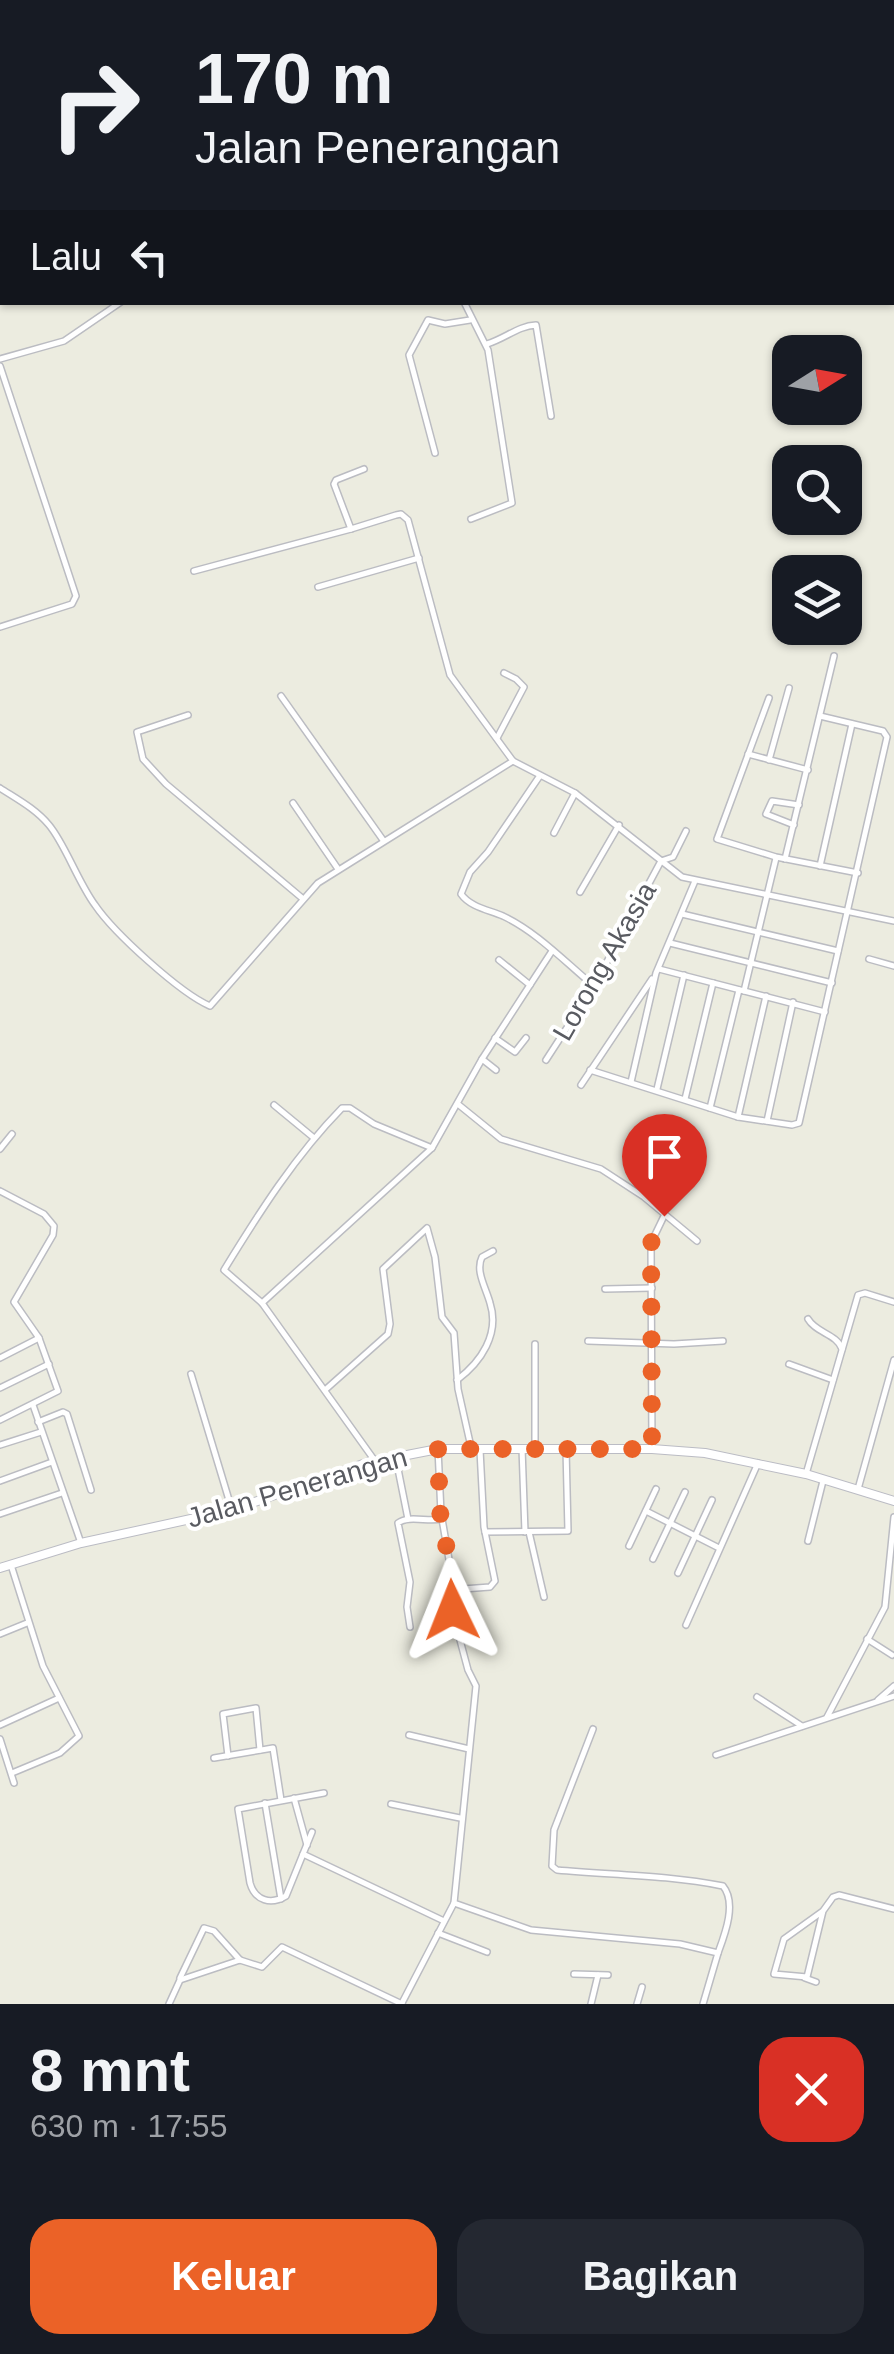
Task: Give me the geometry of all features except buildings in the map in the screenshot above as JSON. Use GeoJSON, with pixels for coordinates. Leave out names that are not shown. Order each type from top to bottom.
{"type":"FeatureCollection","features":[{"type":"Feature","properties":{"kind":"street"},"geometry":{"type":"LineString","coordinates":[[0,627],[72,604],[76,596],[0,363],[64,341],[116,305]]}},
{"type":"Feature","properties":{"kind":"street"},"geometry":{"type":"LineString","coordinates":[[465,305],[486,345],[512,504],[471,518]]}},
{"type":"Feature","properties":{"kind":"street"},"geometry":{"type":"LineString","coordinates":[[435,453],[409,355],[428,320],[445,324],[470,320]]}},
{"type":"Feature","properties":{"kind":"street"},"geometry":{"type":"LineString","coordinates":[[486,345],[510,336],[519,327],[536,325],[551,416]]}},
{"type":"Feature","properties":{"kind":"street"},"geometry":{"type":"LineString","coordinates":[[351,528],[334,484],[364,469]]}},
{"type":"Feature","properties":{"kind":"street"},"geometry":{"type":"LineString","coordinates":[[194,571],[401,514],[412,526],[450,675],[513,760],[575,794],[682,877],[894,921]]}},
{"type":"Feature","properties":{"kind":"street"},"geometry":{"type":"LineString","coordinates":[[318,587],[419,558]]}},
{"type":"Feature","properties":{"kind":"street"},"geometry":{"type":"LineString","coordinates":[[785,860],[834,656]]}},
{"type":"Feature","properties":{"kind":"street"},"geometry":{"type":"LineString","coordinates":[[497,738],[524,688],[504,672]]}},
{"type":"Feature","properties":{"kind":"street"},"geometry":{"type":"LineString","coordinates":[[769,760],[789,688]]}},
{"type":"Feature","properties":{"kind":"street"},"geometry":{"type":"LineString","coordinates":[[281,696],[384,841]]}},
{"type":"Feature","properties":{"kind":"street"},"geometry":{"type":"LineString","coordinates":[[770,698],[717,840],[785,860],[858,873]]}},
{"type":"Feature","properties":{"kind":"street"},"geometry":{"type":"LineString","coordinates":[[188,715],[137,732],[143,759],[166,784],[302,898]]}},
{"type":"Feature","properties":{"kind":"street"},"geometry":{"type":"LineString","coordinates":[[590,1070],[738,1116],[792,1126],[800,1122],[887,737],[883,731],[820,716]]}},
{"type":"Feature","properties":{"kind":"street"},"geometry":{"type":"LineString","coordinates":[[820,866],[852,724]]}},
{"type":"Feature","properties":{"kind":"street"},"geometry":{"type":"LineString","coordinates":[[748,754],[808,770]]}},
{"type":"Feature","properties":{"kind":"street"},"geometry":{"type":"LineString","coordinates":[[0,788],[52,828],[69,863],[110,924],[208,1006],[302,898],[338,869],[513,760]]}},
{"type":"Feature","properties":{"kind":"street"},"geometry":{"type":"LineString","coordinates":[[540,777],[470,872],[461,894],[467,902],[507,918],[594,986]]}},
{"type":"Feature","properties":{"kind":"street"},"geometry":{"type":"LineString","coordinates":[[554,833],[575,794]]}},
{"type":"Feature","properties":{"kind":"street"},"geometry":{"type":"LineString","coordinates":[[794,825],[766,814],[772,801],[799,805]]}},
{"type":"Feature","properties":{"kind":"street"},"geometry":{"type":"LineString","coordinates":[[293,804],[338,869]]}},
{"type":"Feature","properties":{"kind":"street"},"geometry":{"type":"LineString","coordinates":[[580,892],[619,825]]}},
{"type":"Feature","properties":{"kind":"street","name":"Lorong Akasia"},"geometry":{"type":"LineString","coordinates":[[546,1060],[594,986],[661,861],[673,856],[686,831]]}},
{"type":"Feature","properties":{"kind":"street"},"geometry":{"type":"LineString","coordinates":[[710,1108],[776,857]]}},
{"type":"Feature","properties":{"kind":"street"},"geometry":{"type":"LineString","coordinates":[[581,1085],[657,971],[696,881]]}},
{"type":"Feature","properties":{"kind":"street"},"geometry":{"type":"LineString","coordinates":[[682,914],[838,951]]}},
{"type":"Feature","properties":{"kind":"street"},"geometry":{"type":"LineString","coordinates":[[670,943],[832,983]]}},
{"type":"Feature","properties":{"kind":"street"},"geometry":{"type":"LineString","coordinates":[[262,1303],[432,1148],[482,1059],[552,951]]}},
{"type":"Feature","properties":{"kind":"street"},"geometry":{"type":"LineString","coordinates":[[869,959],[894,966]]}},
{"type":"Feature","properties":{"kind":"street"},"geometry":{"type":"LineString","coordinates":[[499,960],[530,985]]}},
{"type":"Feature","properties":{"kind":"street"},"geometry":{"type":"LineString","coordinates":[[657,971],[825,1012]]}},
{"type":"Feature","properties":{"kind":"street"},"geometry":{"type":"LineString","coordinates":[[631,1082],[657,971]]}},
{"type":"Feature","properties":{"kind":"street"},"geometry":{"type":"LineString","coordinates":[[656,1090],[684,975]]}},
{"type":"Feature","properties":{"kind":"street"},"geometry":{"type":"LineString","coordinates":[[685,1099],[713,983]]}},
{"type":"Feature","properties":{"kind":"street"},"geometry":{"type":"LineString","coordinates":[[738,1116],[766,996]]}},
{"type":"Feature","properties":{"kind":"street"},"geometry":{"type":"LineString","coordinates":[[766,1122],[793,1002]]}},
{"type":"Feature","properties":{"kind":"street"},"geometry":{"type":"LineString","coordinates":[[495,1038],[516,1052],[526,1038]]}},
{"type":"Feature","properties":{"kind":"street"},"geometry":{"type":"LineString","coordinates":[[482,1059],[496,1070]]}},
{"type":"Feature","properties":{"kind":"street"},"geometry":{"type":"LineString","coordinates":[[459,1105],[500,1140],[601,1169],[644,1197],[697,1241]]}},
{"type":"Feature","properties":{"kind":"street"},"geometry":{"type":"LineString","coordinates":[[274,1106],[314,1138]]}},
{"type":"Feature","properties":{"kind":"street"},"geometry":{"type":"LineString","coordinates":[[374,1461],[262,1303],[224,1270],[266,1202],[314,1138],[346,1107],[374,1124],[432,1148]]}},
{"type":"Feature","properties":{"kind":"street"},"geometry":{"type":"LineString","coordinates":[[0,1150],[12,1134]]}},
{"type":"Feature","properties":{"kind":"street"},"geometry":{"type":"LineString","coordinates":[[0,1191],[44,1214],[54,1226],[53,1235],[16,1292],[14,1302],[39,1338],[58,1391],[0,1420]]}},
{"type":"Feature","properties":{"kind":"street"},"geometry":{"type":"LineString","coordinates":[[652,1449],[652,1238],[664,1216]]}},
{"type":"Feature","properties":{"kind":"street"},"geometry":{"type":"LineString","coordinates":[[324,1390],[388,1334],[384,1268],[426,1228],[435,1257],[442,1317],[454,1333],[457,1380],[476,1447],[485,1532],[495,1581],[490,1587],[463,1589]]}},
{"type":"Feature","properties":{"kind":"street"},"geometry":{"type":"LineString","coordinates":[[457,1380],[474,1368],[488,1342],[492,1311],[478,1266],[482,1256],[493,1251]]}},
{"type":"Feature","properties":{"kind":"street"},"geometry":{"type":"LineString","coordinates":[[605,1289],[652,1288]]}},
{"type":"Feature","properties":{"kind":"street"},"geometry":{"type":"LineString","coordinates":[[806,1474],[859,1294],[894,1302]]}},
{"type":"Feature","properties":{"kind":"street"},"geometry":{"type":"LineString","coordinates":[[808,1320],[838,1341],[842,1350]]}},
{"type":"Feature","properties":{"kind":"street"},"geometry":{"type":"LineString","coordinates":[[0,1358],[39,1338]]}},
{"type":"Feature","properties":{"kind":"street"},"geometry":{"type":"LineString","coordinates":[[588,1341],[723,1341]]}},
{"type":"Feature","properties":{"kind":"street"},"geometry":{"type":"LineString","coordinates":[[535,1344],[535,1448]]}},
{"type":"Feature","properties":{"kind":"street"},"geometry":{"type":"LineString","coordinates":[[858,1489],[894,1360]]}},
{"type":"Feature","properties":{"kind":"street"},"geometry":{"type":"LineString","coordinates":[[0,1388],[49,1364]]}},
{"type":"Feature","properties":{"kind":"street"},"geometry":{"type":"LineString","coordinates":[[789,1364],[833,1380]]}},
{"type":"Feature","properties":{"kind":"street"},"geometry":{"type":"LineString","coordinates":[[191,1374],[232,1510]]}},
{"type":"Feature","properties":{"kind":"street"},"geometry":{"type":"LineString","coordinates":[[33,1404],[81,1544]]}},
{"type":"Feature","properties":{"kind":"street"},"geometry":{"type":"LineString","coordinates":[[38,1422],[62,1412],[67,1414],[91,1490]]}},
{"type":"Feature","properties":{"kind":"street"},"geometry":{"type":"LineString","coordinates":[[0,1446],[41,1432]]}},
{"type":"Feature","properties":{"kind":"street"},"geometry":{"type":"LineString","coordinates":[[522,1448],[527,1532],[544,1597]]}},
{"type":"Feature","properties":{"kind":"street"},"geometry":{"type":"LineString","coordinates":[[169,2004],[204,1928],[214,1931],[240,1960],[262,1966],[279,1948],[286,1947],[402,2004],[454,1903],[476,1686],[452,1610],[452,1568],[442,1518],[438,1449]]}},
{"type":"Feature","properties":{"kind":"street","name":"Jalan Penerangan"},"geometry":{"type":"LineString","coordinates":[[0,1568],[81,1544],[232,1510],[374,1461],[438,1449],[652,1449],[717,1454],[806,1474],[894,1501]]}},
{"type":"Feature","properties":{"kind":"street"},"geometry":{"type":"LineString","coordinates":[[485,1532],[563,1533],[568,1529],[566,1449]]}},
{"type":"Feature","properties":{"kind":"street"},"geometry":{"type":"LineString","coordinates":[[395,1456],[408,1519]]}},
{"type":"Feature","properties":{"kind":"street"},"geometry":{"type":"LineString","coordinates":[[0,1482],[52,1462]]}},
{"type":"Feature","properties":{"kind":"street"},"geometry":{"type":"LineString","coordinates":[[686,1625],[758,1463]]}},
{"type":"Feature","properties":{"kind":"street"},"geometry":{"type":"LineString","coordinates":[[808,1541],[824,1479]]}},
{"type":"Feature","properties":{"kind":"street"},"geometry":{"type":"LineString","coordinates":[[628,1546],[656,1489]]}},
{"type":"Feature","properties":{"kind":"street"},"geometry":{"type":"LineString","coordinates":[[652,1559],[685,1492]]}},
{"type":"Feature","properties":{"kind":"street"},"geometry":{"type":"LineString","coordinates":[[0,1514],[62,1494]]}},
{"type":"Feature","properties":{"kind":"street"},"geometry":{"type":"LineString","coordinates":[[678,1573],[712,1500]]}},
{"type":"Feature","properties":{"kind":"street"},"geometry":{"type":"LineString","coordinates":[[646,1511],[719,1548]]}},
{"type":"Feature","properties":{"kind":"street"},"geometry":{"type":"LineString","coordinates":[[827,1717],[887,1597],[894,1517]]}},
{"type":"Feature","properties":{"kind":"street"},"geometry":{"type":"LineString","coordinates":[[410,1627],[410,1585],[397,1528],[400,1520],[442,1518]]}},
{"type":"Feature","properties":{"kind":"street"},"geometry":{"type":"LineString","coordinates":[[10,1565],[27,1623],[59,1698],[76,1726],[78,1738],[60,1753],[12,1773]]}},
{"type":"Feature","properties":{"kind":"street"},"geometry":{"type":"LineString","coordinates":[[0,1634],[27,1623]]}},
{"type":"Feature","properties":{"kind":"street"},"geometry":{"type":"LineString","coordinates":[[867,1640],[892,1655]]}},
{"type":"Feature","properties":{"kind":"street"},"geometry":{"type":"LineString","coordinates":[[876,1702],[894,1686]]}},
{"type":"Feature","properties":{"kind":"street"},"geometry":{"type":"LineString","coordinates":[[757,1696],[802,1726]]}},
{"type":"Feature","properties":{"kind":"street"},"geometry":{"type":"LineString","coordinates":[[716,1755],[894,1696]]}},
{"type":"Feature","properties":{"kind":"street"},"geometry":{"type":"LineString","coordinates":[[0,1725],[59,1698]]}},
{"type":"Feature","properties":{"kind":"street"},"geometry":{"type":"LineString","coordinates":[[228,1756],[222,1714],[256,1705],[260,1750]]}},
{"type":"Feature","properties":{"kind":"street"},"geometry":{"type":"LineString","coordinates":[[592,1729],[554,1830],[552,1866],[557,1870],[614,1876],[680,1877],[723,1886],[728,1894],[727,1926],[704,2004]]}},
{"type":"Feature","properties":{"kind":"street"},"geometry":{"type":"LineString","coordinates":[[409,1734],[469,1749]]}},
{"type":"Feature","properties":{"kind":"street"},"geometry":{"type":"LineString","coordinates":[[0,1739],[14,1783]]}},
{"type":"Feature","properties":{"kind":"street"},"geometry":{"type":"LineString","coordinates":[[214,1758],[275,1751],[280,1800]]}},
{"type":"Feature","properties":{"kind":"street"},"geometry":{"type":"LineString","coordinates":[[312,1832],[291,1892],[281,1900],[264,1900],[252,1892],[237,1812],[243,1807],[324,1793]]}},
{"type":"Feature","properties":{"kind":"street"},"geometry":{"type":"LineString","coordinates":[[294,1798],[306,1845]]}},
{"type":"Feature","properties":{"kind":"street"},"geometry":{"type":"LineString","coordinates":[[265,1803],[281,1900]]}},
{"type":"Feature","properties":{"kind":"street"},"geometry":{"type":"LineString","coordinates":[[391,1804],[460,1818]]}},
{"type":"Feature","properties":{"kind":"street"},"geometry":{"type":"LineString","coordinates":[[303,1854],[444,1921]]}},
{"type":"Feature","properties":{"kind":"street"},"geometry":{"type":"LineString","coordinates":[[805,1978],[828,1900],[840,1896],[894,1909]]}},
{"type":"Feature","properties":{"kind":"street"},"geometry":{"type":"LineString","coordinates":[[454,1903],[531,1930],[680,1944],[718,1953]]}},
{"type":"Feature","properties":{"kind":"street"},"geometry":{"type":"LineString","coordinates":[[816,1982],[772,1970],[784,1938],[824,1911]]}},
{"type":"Feature","properties":{"kind":"street"},"geometry":{"type":"LineString","coordinates":[[438,1933],[487,1952]]}},
{"type":"Feature","properties":{"kind":"street"},"geometry":{"type":"LineString","coordinates":[[180,1980],[240,1960]]}},
{"type":"Feature","properties":{"kind":"street"},"geometry":{"type":"LineString","coordinates":[[574,1974],[608,1975]]}},
{"type":"Feature","properties":{"kind":"street"},"geometry":{"type":"LineString","coordinates":[[591,2004],[598,1975]]}},
{"type":"Feature","properties":{"kind":"street"},"geometry":{"type":"LineString","coordinates":[[637,2004],[642,1987]]}},
{"type":"Feature","properties":{"kind":"route"},"geometry":{"type":"LineString","coordinates":[[452,1610],[450,1558],[440,1512],[438,1449],[652,1449],[651,1243],[664,1216]]}}]}
